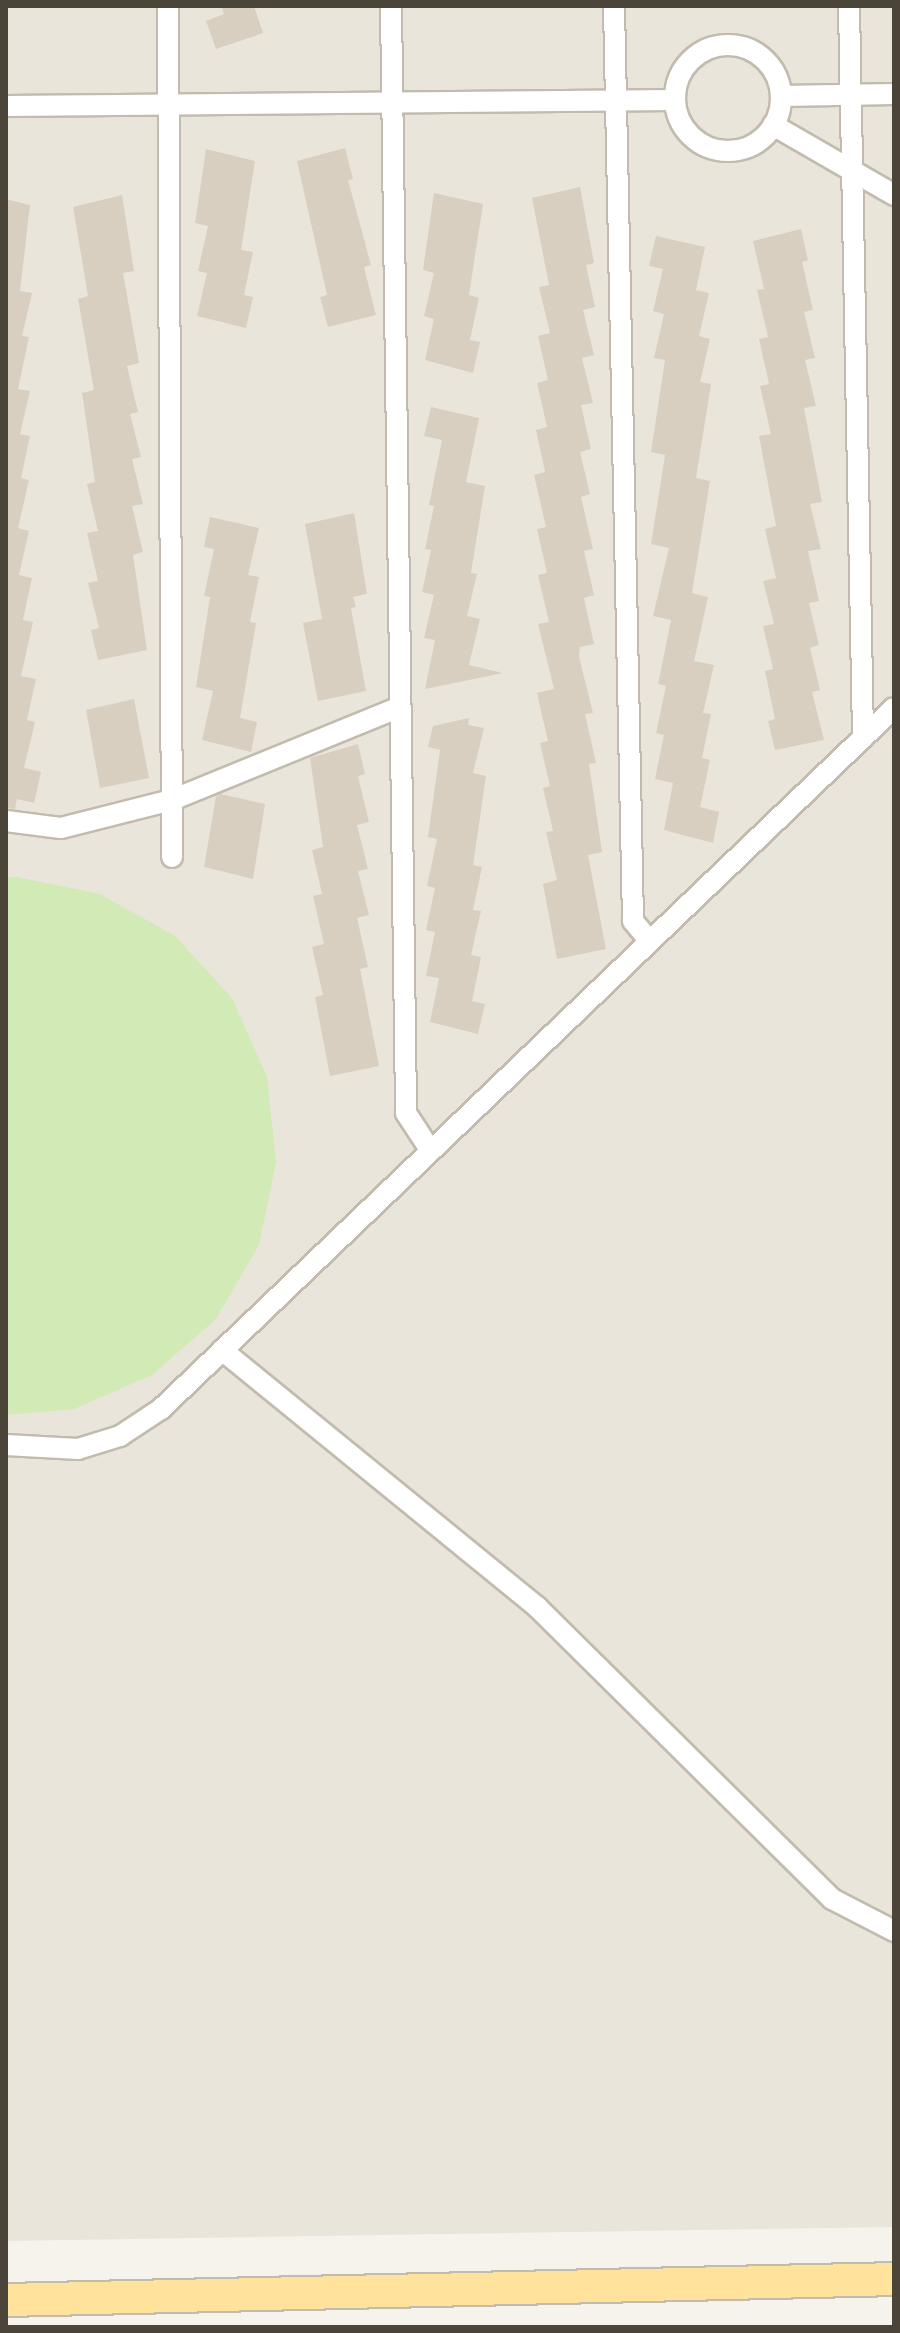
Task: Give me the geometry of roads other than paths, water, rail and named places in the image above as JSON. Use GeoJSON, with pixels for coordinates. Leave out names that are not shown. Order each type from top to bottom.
{"type":"FeatureCollection","features":[{"type":"Feature","properties":{"kind":"main road"},"geometry":{"type":"LineString","coordinates":[[6,2300],[894,2279]]}},
{"type":"Feature","properties":{"kind":"street"},"geometry":{"type":"LineString","coordinates":[[168,6],[172,857]]}},
{"type":"Feature","properties":{"kind":"street"},"geometry":{"type":"LineString","coordinates":[[391,6],[406,1113],[431,1151]]}},
{"type":"Feature","properties":{"kind":"street"},"geometry":{"type":"LineString","coordinates":[[614,6],[633,921],[650,941]]}},
{"type":"Feature","properties":{"kind":"street"},"geometry":{"type":"LineString","coordinates":[[849,6],[863,738]]}},
{"type":"Feature","properties":{"kind":"street"},"geometry":{"type":"LineString","coordinates":[[728,45],[760,55],[771,67],[781,96],[773,125],[755,144],[720,151],[689,133],[675,100],[684,68],[696,56],[728,45]]}},
{"type":"Feature","properties":{"kind":"street"},"geometry":{"type":"LineString","coordinates":[[781,96],[894,94]]}},
{"type":"Feature","properties":{"kind":"street"},"geometry":{"type":"LineString","coordinates":[[6,106],[675,100]]}},
{"type":"Feature","properties":{"kind":"street"},"geometry":{"type":"LineString","coordinates":[[773,125],[894,195]]}},
{"type":"Feature","properties":{"kind":"street"},"geometry":{"type":"LineString","coordinates":[[6,821],[61,828],[172,800],[400,707]]}},
{"type":"Feature","properties":{"kind":"street"},"geometry":{"type":"LineString","coordinates":[[6,1445],[78,1449],[120,1436],[161,1409],[894,708]]}},
{"type":"Feature","properties":{"kind":"street"},"geometry":{"type":"LineString","coordinates":[[222,1350],[537,1607],[832,1899],[894,1931]]}}]}
